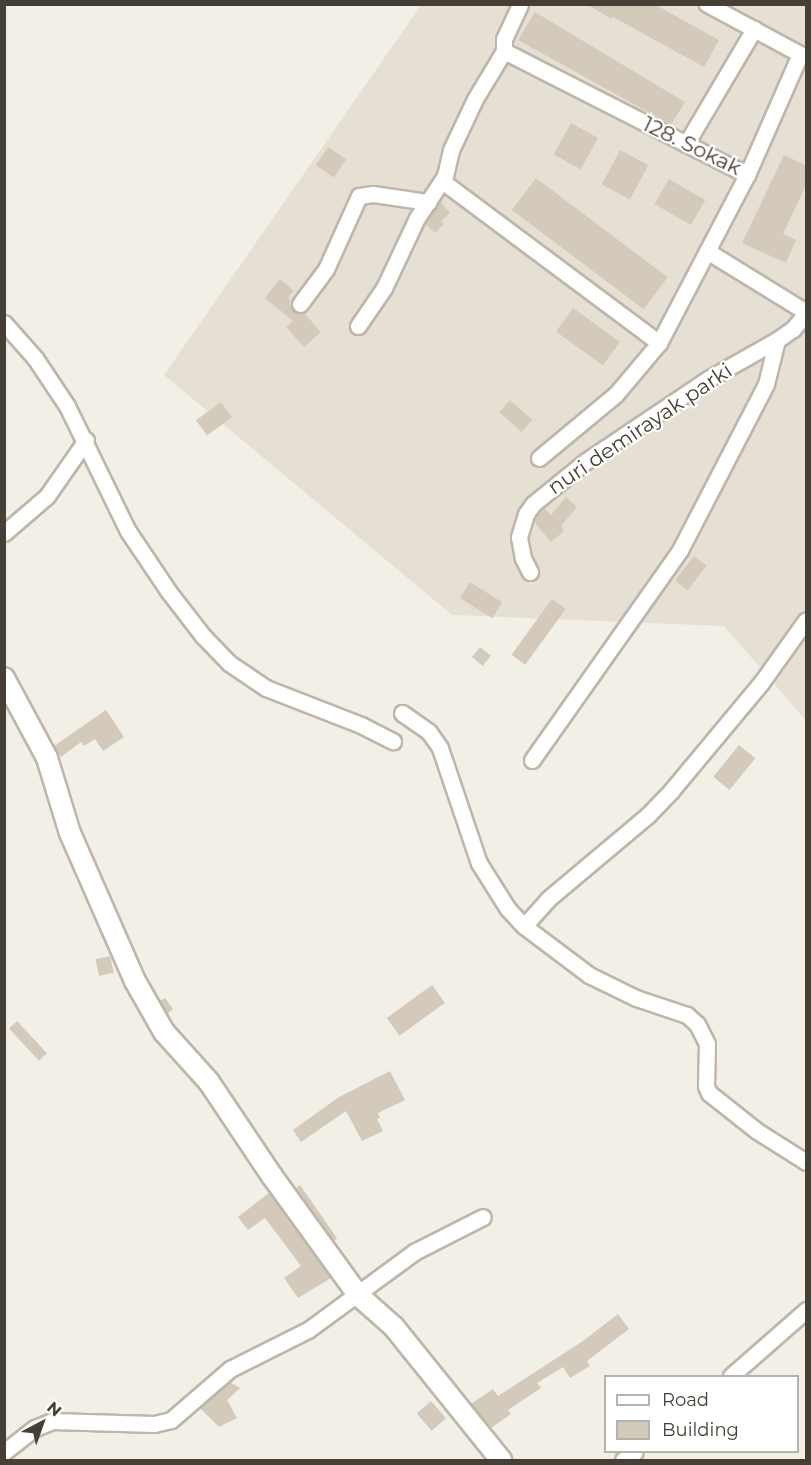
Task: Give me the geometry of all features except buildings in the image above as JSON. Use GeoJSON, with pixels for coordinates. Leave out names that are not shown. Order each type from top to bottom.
{"type":"FeatureCollection","features":[{"type":"Feature","properties":{"kind":"street"},"geometry":{"type":"LineString","coordinates":[[358,326],[384,288],[417,218],[442,181],[451,150],[475,99],[504,51],[504,39],[520,4]]}},
{"type":"Feature","properties":{"kind":"street","name":"128. Sokak"},"geometry":{"type":"LineString","coordinates":[[504,51],[747,175],[804,50],[754,29],[707,4]]}},
{"type":"Feature","properties":{"kind":"street"},"geometry":{"type":"LineString","coordinates":[[686,144],[754,29]]}},
{"type":"Feature","properties":{"kind":"street"},"geometry":{"type":"LineString","coordinates":[[539,458],[616,394],[659,343],[747,175]]}},
{"type":"Feature","properties":{"kind":"street"},"geometry":{"type":"LineString","coordinates":[[442,181],[659,343]]}},
{"type":"Feature","properties":{"kind":"street"},"geometry":{"type":"LineString","coordinates":[[300,304],[326,270],[359,196],[373,194],[428,202]]}},
{"type":"Feature","properties":{"kind":"street"},"geometry":{"type":"LineString","coordinates":[[707,251],[807,313]]}},
{"type":"Feature","properties":{"kind":"street","name":"nuri demirayak parki"},"geometry":{"type":"LineString","coordinates":[[530,572],[523,558],[519,537],[526,514],[533,504],[586,460],[708,379],[777,340],[793,329],[807,313]]}},
{"type":"Feature","properties":{"kind":"street"},"geometry":{"type":"LineString","coordinates":[[4,323],[51,379],[86,440],[128,531],[169,592],[229,663],[266,688],[361,725],[393,741]]}},
{"type":"Feature","properties":{"kind":"street"},"geometry":{"type":"LineString","coordinates":[[532,760],[680,550],[766,384],[777,340]]}},
{"type":"Feature","properties":{"kind":"street"},"geometry":{"type":"LineString","coordinates":[[4,533],[47,496],[86,440]]}},
{"type":"Feature","properties":{"kind":"street"},"geometry":{"type":"LineString","coordinates":[[524,926],[548,899],[648,814],[671,791],[761,683],[807,620]]}},
{"type":"Feature","properties":{"kind":"street"},"geometry":{"type":"LineString","coordinates":[[4,678],[47,758],[70,833],[135,981],[164,1032],[209,1082],[272,1176],[358,1295],[394,1327],[501,1461]]}},
{"type":"Feature","properties":{"kind":"street"},"geometry":{"type":"LineString","coordinates":[[402,713],[429,732],[440,748],[479,863],[494,890],[524,926],[589,975],[611,988],[687,1015],[697,1024],[707,1044],[706,1086],[710,1093],[757,1131],[807,1162]]}},
{"type":"Feature","properties":{"kind":"street"},"geometry":{"type":"LineString","coordinates":[[4,1452],[36,1428],[52,1421],[154,1424],[171,1420],[230,1370],[308,1330],[414,1252],[483,1217]]}},
{"type":"Feature","properties":{"kind":"street"},"geometry":{"type":"LineString","coordinates":[[733,1375],[807,1311]]}},
{"type":"Feature","properties":{"kind":"shaded area"},"geometry":{"type":"Polygon","coordinates":[[[421,5],[806,5],[806,721],[724,626],[452,615],[164,375],[421,5]]]}}]}
